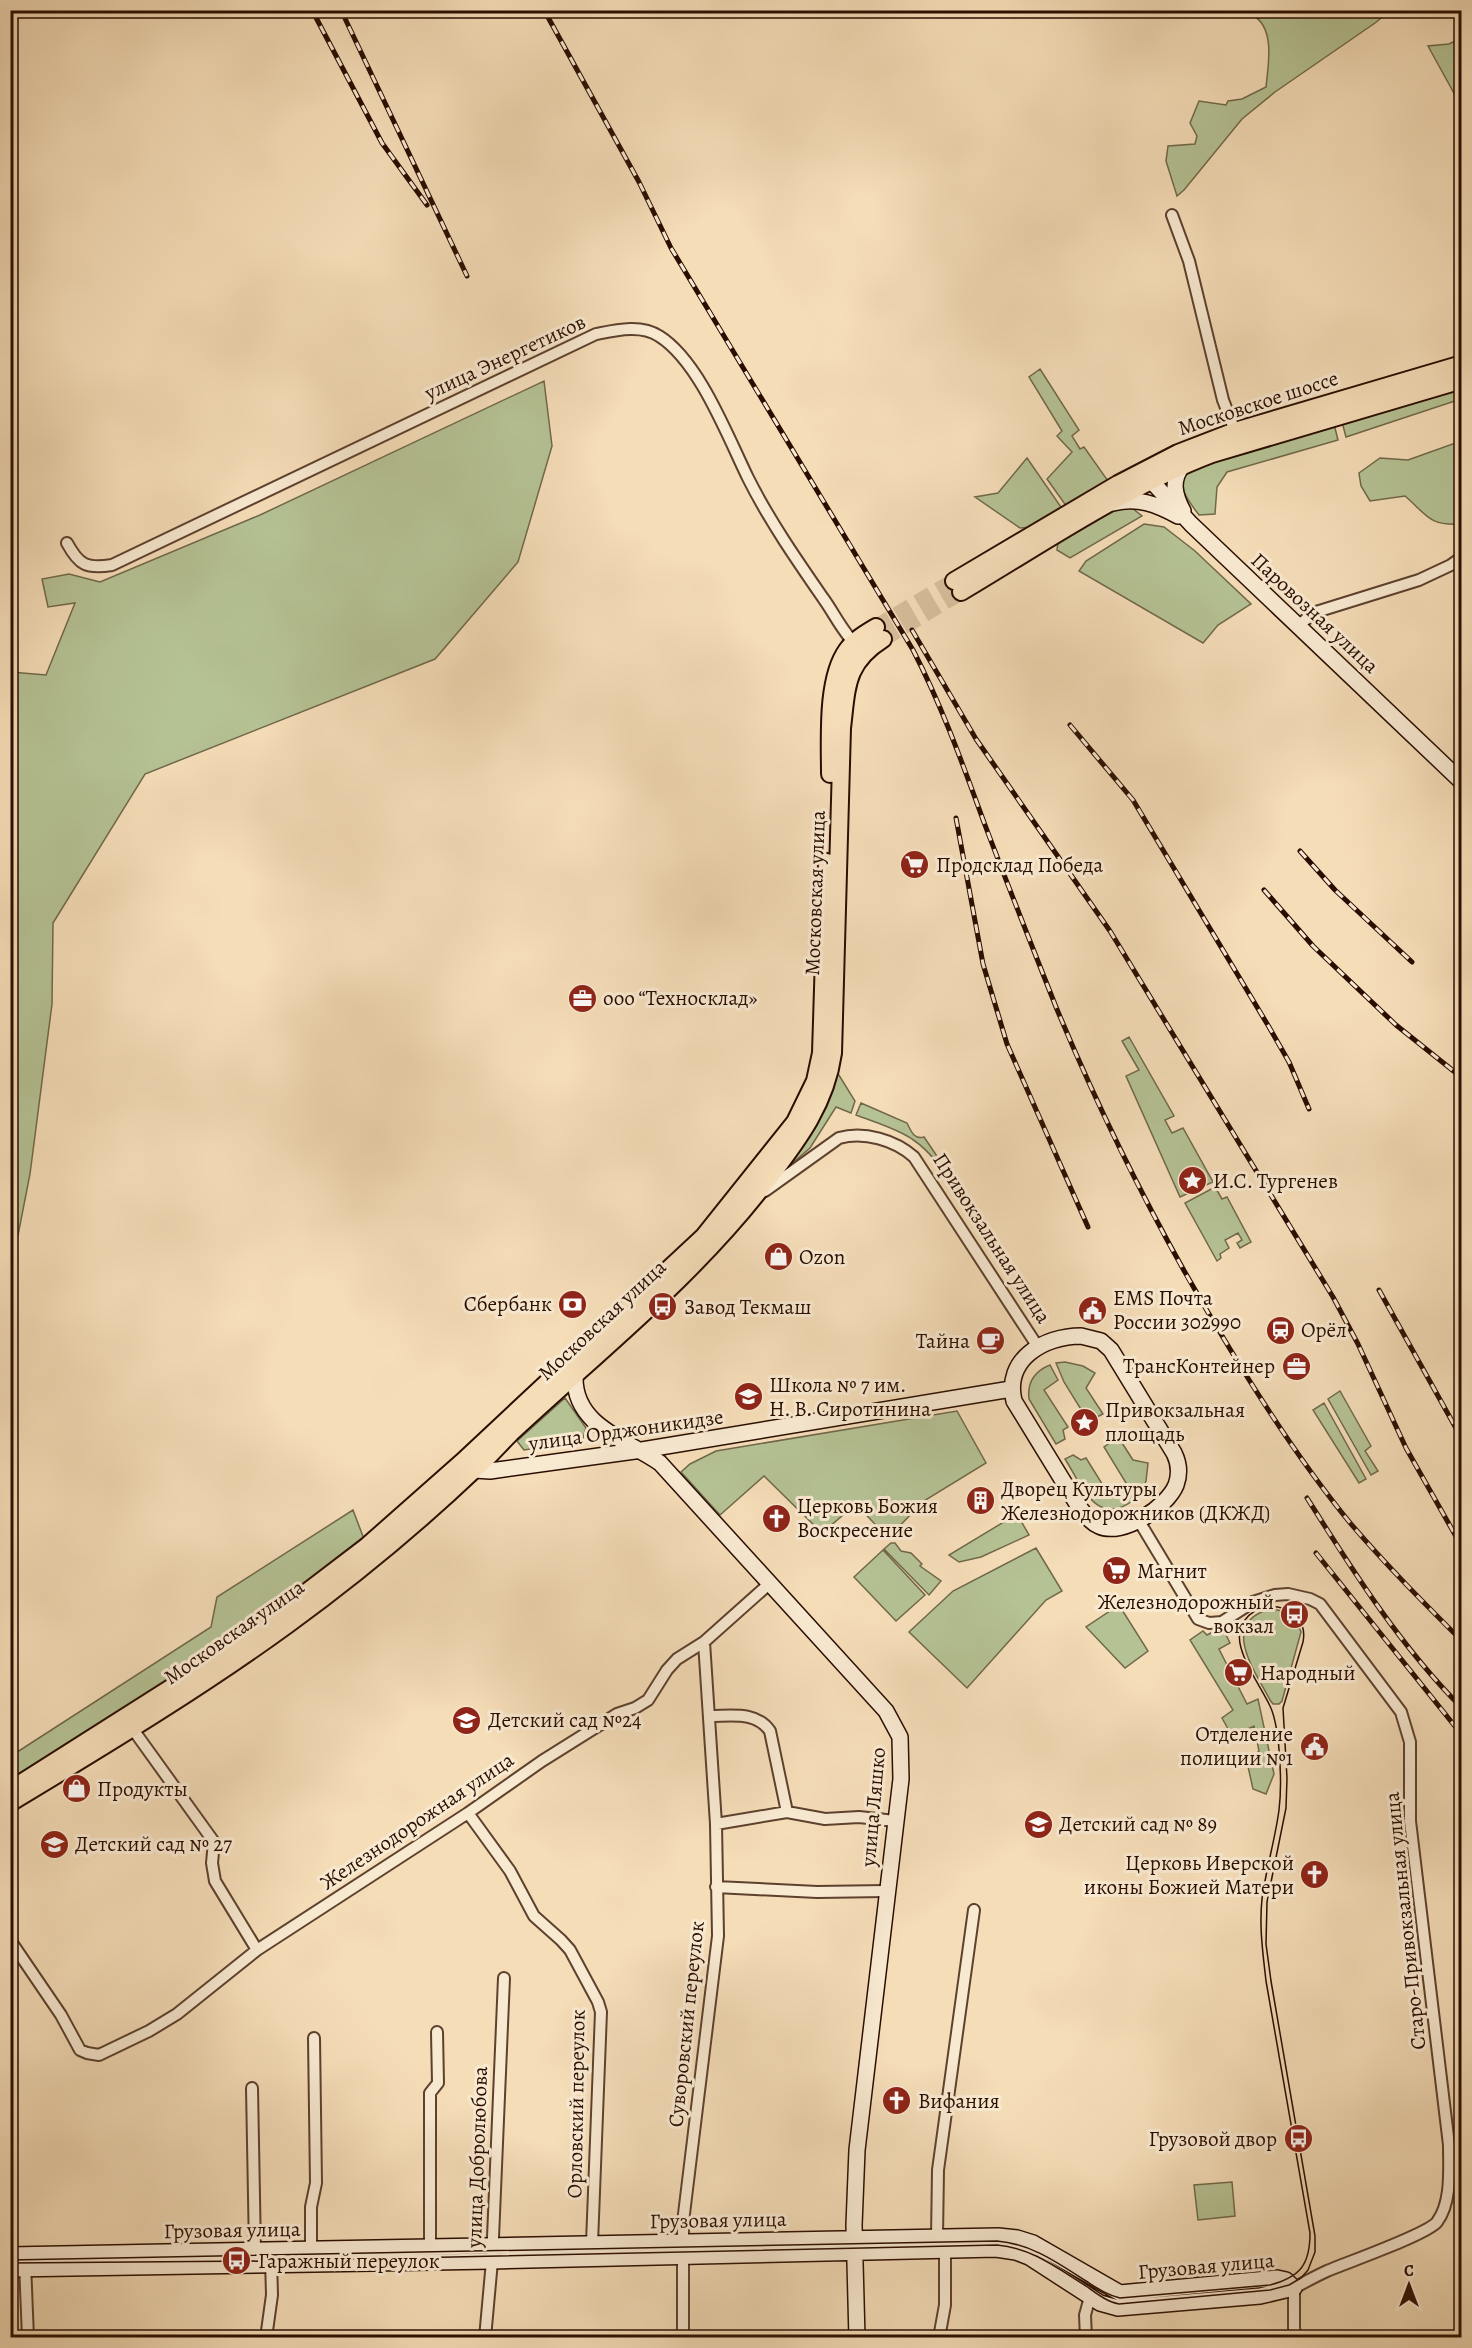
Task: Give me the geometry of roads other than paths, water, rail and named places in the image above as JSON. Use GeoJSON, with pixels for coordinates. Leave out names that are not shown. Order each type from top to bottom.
{"type":"FeatureCollection","features":[{"type":"Feature","properties":{"kind":"main road","name":"Московское шоссе"},"geometry":{"type":"LineString","coordinates":[[1461,364],[1235,431],[1178,453],[1146,476],[1109,504],[957,586],[1146,476],[1212,454],[1461,381]]}},
{"type":"Feature","properties":{"kind":"main road"},"geometry":{"type":"LineString","coordinates":[[859,647],[880,633]]}},
{"type":"Feature","properties":{"kind":"main road","name":"Московская улица"},"geometry":{"type":"LineString","coordinates":[[10,1803],[42,1777],[278,1614],[511,1433],[575,1377],[714,1245],[752,1200],[805,1130],[819,1102],[830,1071],[834,1026],[842,729],[847,689],[859,647]]}},
{"type":"Feature","properties":{"kind":"main road","name":"Московская улица"},"geometry":{"type":"LineString","coordinates":[[10,1790],[42,1777],[132,1728],[234,1661],[376,1557],[704,1236],[786,1135],[803,1108],[815,1081],[821,1053],[834,686],[841,660],[859,647]]}},
{"type":"Feature","properties":{"kind":"street"},"geometry":{"type":"LineString","coordinates":[[1172,215],[1189,261],[1223,400],[1235,431]]}},
{"type":"Feature","properties":{"kind":"street","name":"улица Энергетиков"},"geometry":{"type":"LineString","coordinates":[[67,543],[76,560],[83,564],[102,567],[112,565],[246,499],[596,334],[633,329],[658,335],[675,349],[697,376],[756,494],[799,563],[859,647]]}},
{"type":"Feature","properties":{"kind":"street"},"geometry":{"type":"LineString","coordinates":[[1184,465],[1177,473],[1174,490],[1191,524]]}},
{"type":"Feature","properties":{"kind":"street","name":"Паровозная улица"},"geometry":{"type":"LineString","coordinates":[[1146,476],[1191,524],[1461,782]]}},
{"type":"Feature","properties":{"kind":"street"},"geometry":{"type":"LineString","coordinates":[[1109,504],[1124,500],[1149,502],[1191,524]]}},
{"type":"Feature","properties":{"kind":"street"},"geometry":{"type":"LineString","coordinates":[[1297,626],[1316,612],[1419,580],[1451,565],[1461,557]]}},
{"type":"Feature","properties":{"kind":"street","name":"Привокзальная улица"},"geometry":{"type":"LineString","coordinates":[[752,1200],[839,1138],[865,1135],[881,1139],[908,1151],[946,1204],[1038,1347],[1025,1356],[1019,1364],[1011,1389]]}},
{"type":"Feature","properties":{"kind":"street"},"geometry":{"type":"LineString","coordinates":[[1011,1389],[1014,1401],[1079,1507],[1089,1519],[1099,1526],[1111,1529],[1139,1521],[1167,1500],[1177,1484],[1179,1467],[1174,1453],[1110,1350],[1101,1341],[1081,1336],[1055,1339],[1038,1347]]}},
{"type":"Feature","properties":{"kind":"street","name":"улица Ляшко"},"geometry":{"type":"LineString","coordinates":[[575,1377],[575,1389],[579,1399],[597,1425],[617,1439],[642,1450],[660,1463],[886,1711],[896,1726],[902,1746],[857,2150],[855,2245],[857,2337]]}},
{"type":"Feature","properties":{"kind":"street","name":"улица Орджоникидзе"},"geometry":{"type":"LineString","coordinates":[[469,1466],[490,1471],[642,1450],[1011,1389]]}},
{"type":"Feature","properties":{"kind":"street","name":"Старо-Привокзальная улица"},"geometry":{"type":"LineString","coordinates":[[1139,1521],[1198,1619],[1209,1623],[1222,1622],[1264,1598],[1288,1594],[1310,1599],[1320,1604],[1395,1702],[1406,1722],[1410,1742],[1410,1821],[1449,2145],[1447,2194],[1444,2209],[1436,2223],[1419,2233],[1325,2272],[1294,2288]]}},
{"type":"Feature","properties":{"kind":"street","name":"Железнодорожная улица"},"geometry":{"type":"LineString","coordinates":[[12,1943],[61,2015],[80,2050],[99,2055],[149,2031],[177,2014],[257,1950],[468,1813],[542,1761],[617,1714],[635,1708],[648,1700],[667,1670],[677,1659],[704,1642],[770,1584]]}},
{"type":"Feature","properties":{"kind":"street","name":"Суворовский переулок"},"geometry":{"type":"LineString","coordinates":[[683,2337],[682,2241],[718,1935],[716,1824],[704,1642]]}},
{"type":"Feature","properties":{"kind":"street"},"geometry":{"type":"LineString","coordinates":[[710,1716],[744,1715],[765,1724],[770,1731],[788,1812]]}},
{"type":"Feature","properties":{"kind":"street"},"geometry":{"type":"LineString","coordinates":[[132,1728],[214,1842],[212,1863],[215,1881],[257,1950]]}},
{"type":"Feature","properties":{"kind":"street"},"geometry":{"type":"LineString","coordinates":[[716,1824],[788,1812],[825,1819],[860,1817],[895,1821]]}},
{"type":"Feature","properties":{"kind":"street","name":"Орловский переулок"},"geometry":{"type":"LineString","coordinates":[[468,1813],[510,1871],[534,1916],[570,1950],[601,2012],[592,2243]]}},
{"type":"Feature","properties":{"kind":"street"},"geometry":{"type":"LineString","coordinates":[[716,1887],[734,1886],[817,1892],[886,1891]]}},
{"type":"Feature","properties":{"kind":"street"},"geometry":{"type":"LineString","coordinates":[[939,2337],[945,2305],[938,2170],[974,1910]]}},
{"type":"Feature","properties":{"kind":"street","name":"улица Добролюбова"},"geometry":{"type":"LineString","coordinates":[[485,2337],[493,2254],[504,1978]]}},
{"type":"Feature","properties":{"kind":"street"},"geometry":{"type":"LineString","coordinates":[[430,2247],[430,2093],[438,2083],[437,2032]]}},
{"type":"Feature","properties":{"kind":"street"},"geometry":{"type":"LineString","coordinates":[[311,2250],[311,2207],[316,2183],[314,2038]]}},
{"type":"Feature","properties":{"kind":"street"},"geometry":{"type":"LineString","coordinates":[[252,2088],[255,2251]]}},
{"type":"Feature","properties":{"kind":"street","name":"Грузовая улица"},"geometry":{"type":"LineString","coordinates":[[18,2262],[493,2254],[682,2257],[855,2245],[941,2243],[998,2236],[1025,2240],[1052,2253],[1120,2293],[1277,2278],[1287,2280],[1294,2288],[1260,2296],[1128,2308],[1109,2307],[1090,2297],[1049,2268],[1016,2252],[941,2243]]}},
{"type":"Feature","properties":{"kind":"street","name":"Грузовая улица"},"geometry":{"type":"LineString","coordinates":[[18,2262],[255,2251],[272,2258],[311,2250],[430,2247],[493,2254],[592,2243],[682,2241],[855,2245]]}},
{"type":"Feature","properties":{"kind":"street"},"geometry":{"type":"LineString","coordinates":[[266,2337],[272,2295],[272,2258]]}},
{"type":"Feature","properties":{"kind":"street"},"geometry":{"type":"LineString","coordinates":[[18,2262],[28,2337]]}},
{"type":"Feature","properties":{"kind":"street"},"geometry":{"type":"LineString","coordinates":[[1294,2288],[1296,2337]]}},
{"type":"Feature","properties":{"kind":"street"},"geometry":{"type":"LineString","coordinates":[[1086,2337],[1085,2316],[1090,2297]]}},
{"type":"Feature","properties":{"kind":"tunnel"},"geometry":{"type":"LineString","coordinates":[[876,627],[954,581]]}},
{"type":"Feature","properties":{"kind":"tunnel"},"geometry":{"type":"LineString","coordinates":[[883,639],[961,592]]}},
{"type":"Feature","properties":{"kind":"tram line"},"geometry":{"type":"LineString","coordinates":[[10,2260],[997,2241],[1033,2250],[1102,2291],[1120,2298],[1270,2285],[1289,2278],[1301,2268],[1305,2261],[1310,2244],[1310,2233],[1266,1981],[1262,1940],[1262,1899],[1280,1801],[1279,1746],[1272,1710],[1245,1659],[1241,1649],[1240,1632],[1245,1620],[1254,1611],[1266,1607],[1278,1607],[1289,1611],[1298,1618],[1303,1628],[1303,1642],[1283,1708],[1287,1778],[1286,1808],[1267,1902],[1266,1944],[1315,2236],[1315,2252],[1308,2270],[1301,2278],[1289,2285],[1270,2290],[1119,2304],[1106,2299],[1033,2255],[1022,2250],[997,2245],[271,2261],[10,2263]]}},
{"type":"Feature","properties":{"kind":"railway"},"geometry":{"type":"LineString","coordinates":[[312,10],[382,143],[427,205]]}},
{"type":"Feature","properties":{"kind":"railway"},"geometry":{"type":"LineString","coordinates":[[341,10],[467,276]]}},
{"type":"Feature","properties":{"kind":"railway"},"geometry":{"type":"LineString","coordinates":[[544,10],[639,182],[671,248],[913,650],[952,736],[1011,893],[1075,1052],[1115,1139],[1181,1266],[1258,1394],[1318,1482],[1378,1554],[1462,1641]]}},
{"type":"Feature","properties":{"kind":"railway"},"geometry":{"type":"LineString","coordinates":[[912,630],[976,739],[1110,931],[1333,1297],[1358,1344],[1406,1448],[1462,1547]]}},
{"type":"Feature","properties":{"kind":"railway"},"geometry":{"type":"LineString","coordinates":[[1070,725],[1133,800],[1289,1062],[1309,1109]]}},
{"type":"Feature","properties":{"kind":"railway"},"geometry":{"type":"LineString","coordinates":[[956,818],[983,964],[1007,1044],[1088,1227]]}},
{"type":"Feature","properties":{"kind":"railway"},"geometry":{"type":"LineString","coordinates":[[1300,851],[1335,890],[1412,962]]}},
{"type":"Feature","properties":{"kind":"railway"},"geometry":{"type":"LineString","coordinates":[[1264,890],[1313,946],[1396,1025],[1461,1077]]}},
{"type":"Feature","properties":{"kind":"railway"},"geometry":{"type":"LineString","coordinates":[[1379,1290],[1462,1439]]}},
{"type":"Feature","properties":{"kind":"railway"},"geometry":{"type":"LineString","coordinates":[[1307,1498],[1398,1634],[1462,1708]]}},
{"type":"Feature","properties":{"kind":"railway"},"geometry":{"type":"LineString","coordinates":[[1316,1553],[1462,1735]]}},
{"type":"Feature","properties":{"kind":"place","name":"Продсклад Победа"},"geometry":{"type":"Point","coordinates":[915,865]}},
{"type":"Feature","properties":{"kind":"place","name":"ооо “Техносклад»"},"geometry":{"type":"Point","coordinates":[582,998]}},
{"type":"Feature","properties":{"kind":"place","name":"И.С. Тургенев"},"geometry":{"type":"Point","coordinates":[1192,1181]}},
{"type":"Feature","properties":{"kind":"place","name":"Ozon"},"geometry":{"type":"Point","coordinates":[778,1257]}},
{"type":"Feature","properties":{"kind":"place","name":"Сбербанк"},"geometry":{"type":"Point","coordinates":[573,1304]}},
{"type":"Feature","properties":{"kind":"place","name":"Завод Текмаш"},"geometry":{"type":"Point","coordinates":[663,1307]}},
{"type":"Feature","properties":{"kind":"place","name":"EMS Почта России 302990"},"geometry":{"type":"Point","coordinates":[1092,1310]}},
{"type":"Feature","properties":{"kind":"place","name":"Орёл"},"geometry":{"type":"Point","coordinates":[1280,1330]}},
{"type":"Feature","properties":{"kind":"place","name":"Тайна"},"geometry":{"type":"Point","coordinates":[991,1341]}},
{"type":"Feature","properties":{"kind":"place","name":"ТрансКонтейнер"},"geometry":{"type":"Point","coordinates":[1296,1366]}},
{"type":"Feature","properties":{"kind":"place","name":"Школа № 7 им. Н. В. Сиротинина"},"geometry":{"type":"Point","coordinates":[748,1397]}},
{"type":"Feature","properties":{"kind":"place","name":"Привокзальная площадь"},"geometry":{"type":"Point","coordinates":[1084,1422]}},
{"type":"Feature","properties":{"kind":"place","name":"Дворец Культуры Железнодорожников (ДКЖД)"},"geometry":{"type":"Point","coordinates":[980,1501]}},
{"type":"Feature","properties":{"kind":"place","name":"Церковь Божия Воскресение"},"geometry":{"type":"Point","coordinates":[776,1518]}},
{"type":"Feature","properties":{"kind":"place","name":"Магнит"},"geometry":{"type":"Point","coordinates":[1116,1571]}},
{"type":"Feature","properties":{"kind":"place","name":"Железнодорожный вокзал"},"geometry":{"type":"Point","coordinates":[1295,1614]}},
{"type":"Feature","properties":{"kind":"place","name":"Народный"},"geometry":{"type":"Point","coordinates":[1239,1673]}},
{"type":"Feature","properties":{"kind":"place","name":"Детский сад №24"},"geometry":{"type":"Point","coordinates":[467,1720]}},
{"type":"Feature","properties":{"kind":"place","name":"Отделение полиции №1"},"geometry":{"type":"Point","coordinates":[1314,1746]}},
{"type":"Feature","properties":{"kind":"place","name":"Продукты"},"geometry":{"type":"Point","coordinates":[76,1789]}},
{"type":"Feature","properties":{"kind":"place","name":"Детский сад № 89"},"geometry":{"type":"Point","coordinates":[1038,1824]}},
{"type":"Feature","properties":{"kind":"place","name":"Детский сад № 27"},"geometry":{"type":"Point","coordinates":[54,1844]}},
{"type":"Feature","properties":{"kind":"place","name":"Церковь Иверской иконы Божией Матери"},"geometry":{"type":"Point","coordinates":[1315,1875]}},
{"type":"Feature","properties":{"kind":"place","name":"Вифания"},"geometry":{"type":"Point","coordinates":[897,2101]}},
{"type":"Feature","properties":{"kind":"place","name":"Грузовой двор"},"geometry":{"type":"Point","coordinates":[1298,2139]}},
{"type":"Feature","properties":{"kind":"place","name":"Гаражный переулок"},"geometry":{"type":"Point","coordinates":[237,2261]}}]}
